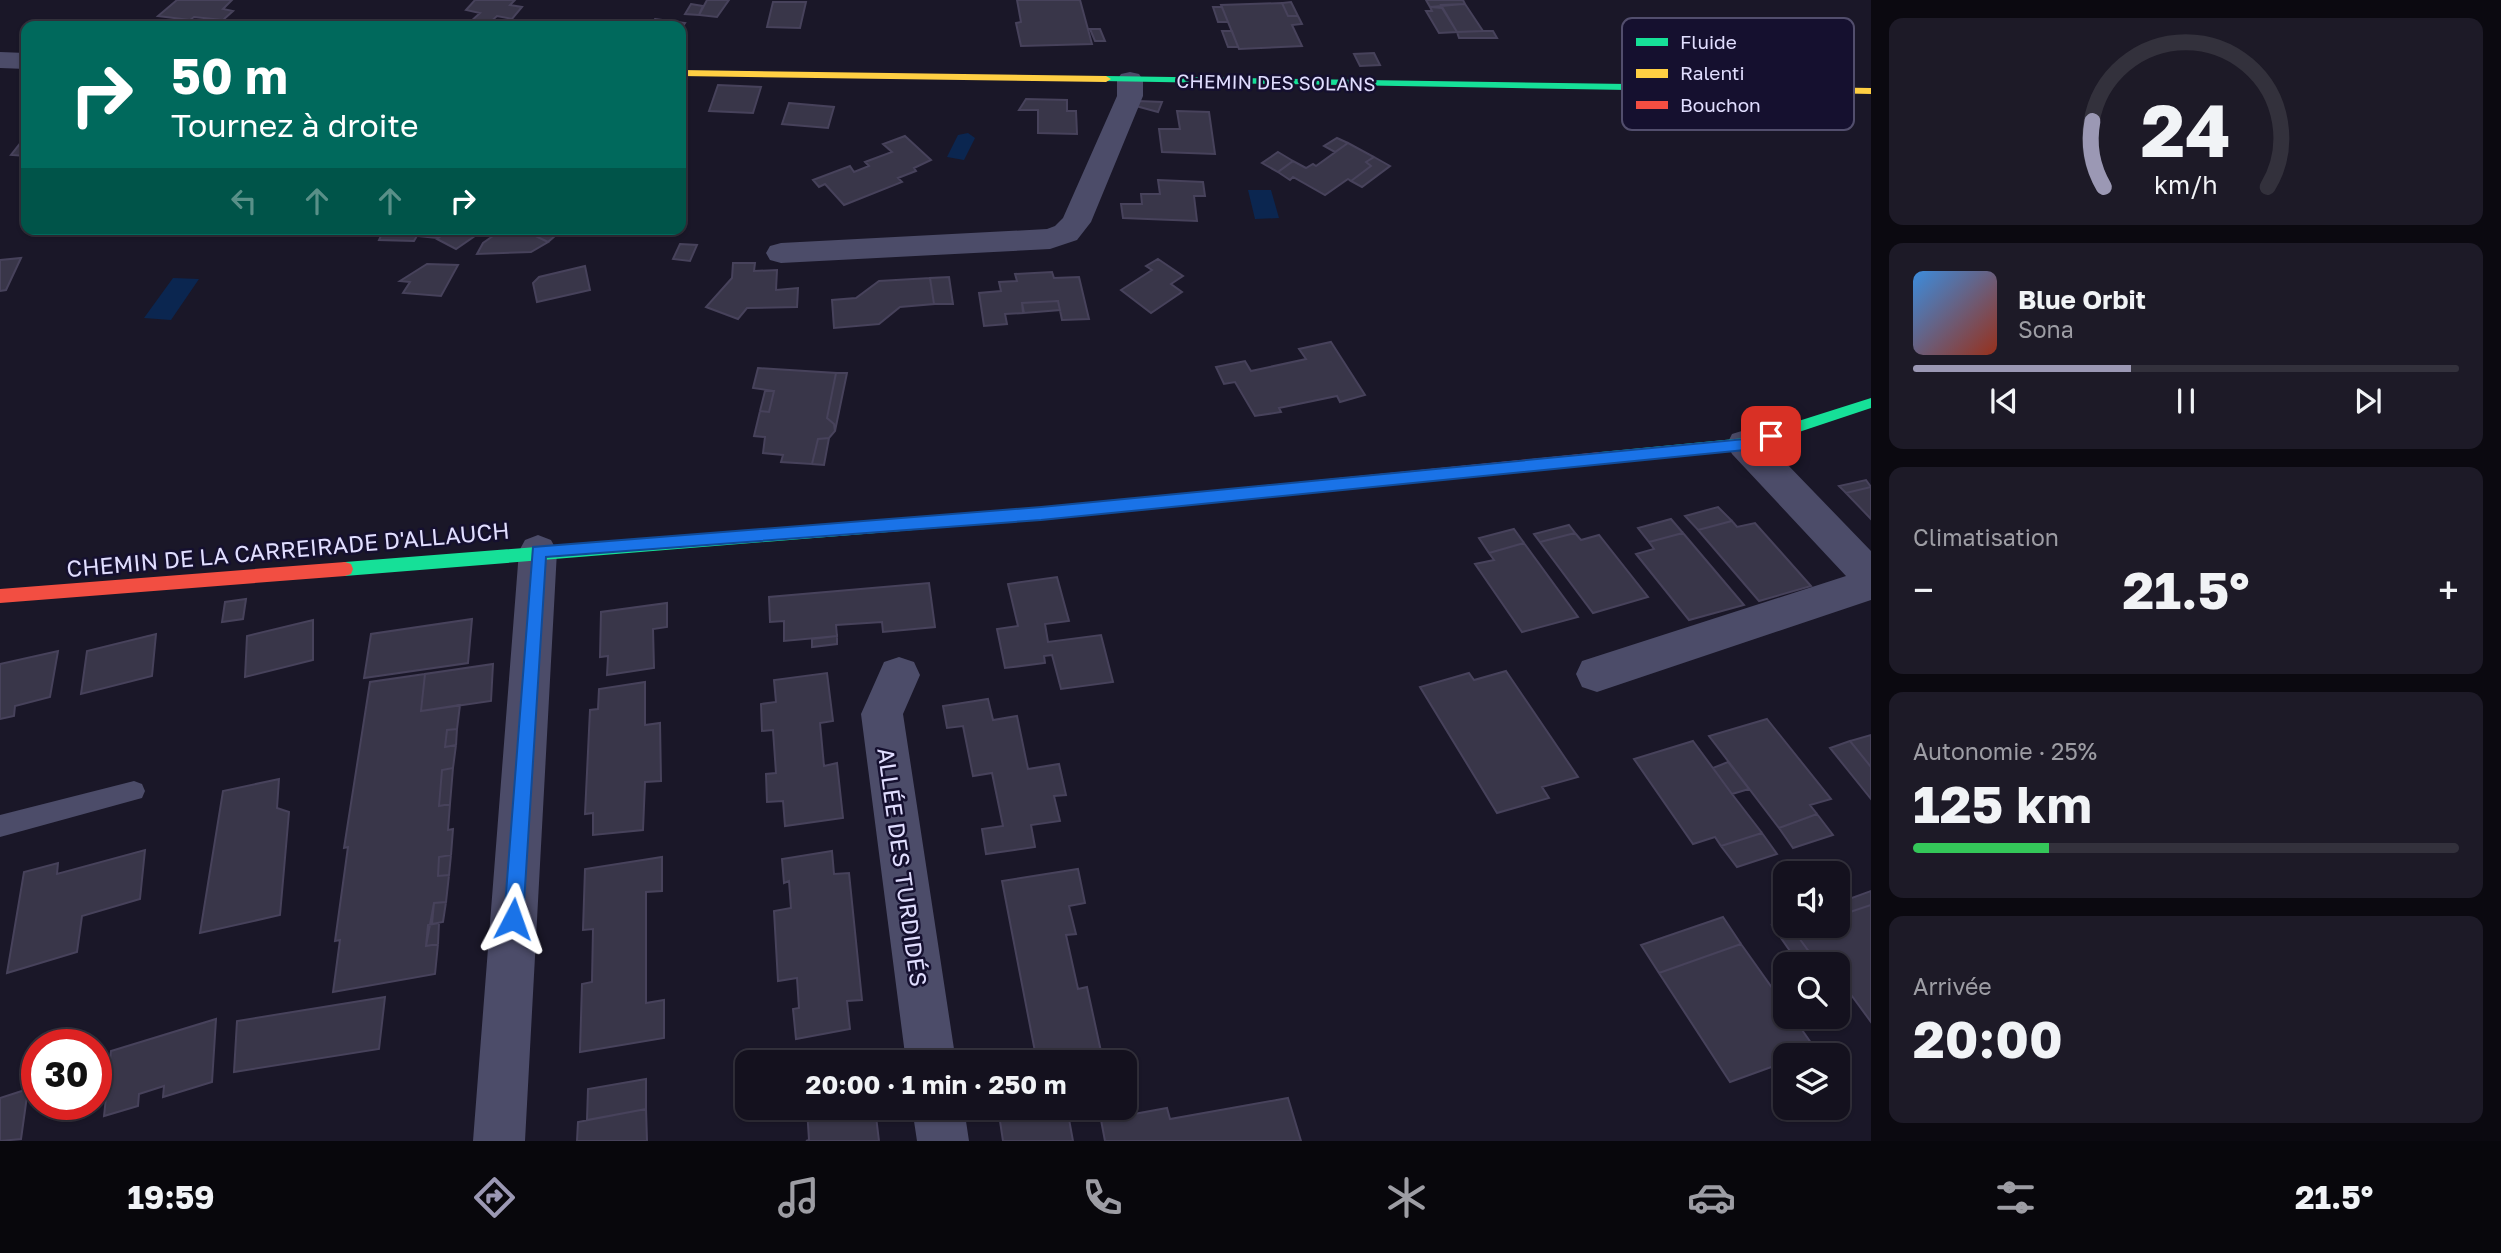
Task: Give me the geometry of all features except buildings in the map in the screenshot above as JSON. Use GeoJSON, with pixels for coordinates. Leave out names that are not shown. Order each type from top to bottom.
{"type":"FeatureCollection","features":[{"type":"Feature","properties":{"kind":"street"},"geometry":{"type":"LineString","coordinates":[[0,60],[21,61]]}},
{"type":"Feature","properties":{"kind":"street","name":"CHEMIN DES SOLANS"},"geometry":{"type":"LineString","coordinates":[[686,74],[1622,87]]}},
{"type":"Feature","properties":{"kind":"street"},"geometry":{"type":"LineString","coordinates":[[781,253],[1050,239],[1066,233],[1076,222],[1130,96],[1130,80]]}},
{"type":"Feature","properties":{"kind":"street","name":"CHEMIN DE LA CARREIRADE D'ALLAUCH"},"geometry":{"type":"LineString","coordinates":[[0,596],[538,551],[1055,512],[1745,444],[1871,403]]}},
{"type":"Feature","properties":{"kind":"street"},"geometry":{"type":"LineString","coordinates":[[1745,444],[1871,577]]}},
{"type":"Feature","properties":{"kind":"street"},"geometry":{"type":"LineString","coordinates":[[499,1141],[538,551]]}},
{"type":"Feature","properties":{"kind":"street"},"geometry":{"type":"LineString","coordinates":[[1597,674],[1871,583]]}},
{"type":"Feature","properties":{"kind":"street","name":"ALLÉE DES TURDIDÉS"},"geometry":{"type":"LineString","coordinates":[[899,675],[881,714],[930,1050]]}},
{"type":"Feature","properties":{"kind":"street"},"geometry":{"type":"LineString","coordinates":[[940,1120],[943,1141]]}},
{"type":"Feature","properties":{"kind":"lane"},"geometry":{"type":"LineString","coordinates":[[0,826],[134,790]]}},
{"type":"Feature","properties":{"kind":"water"},"geometry":{"type":"Polygon","coordinates":[[[968,133],[975,138],[964,160],[947,157],[958,135],[968,133]]]}},
{"type":"Feature","properties":{"kind":"water"},"geometry":{"type":"Polygon","coordinates":[[[1248,190],[1271,190],[1279,218],[1255,219],[1248,190]]]}},
{"type":"Feature","properties":{"kind":"water"},"geometry":{"type":"Polygon","coordinates":[[[173,278],[199,279],[171,320],[144,318],[173,278]]]}},
{"type":"Feature","properties":{"kind":"traffic: fast"},"geometry":{"type":"LineString","coordinates":[[1106,79],[1622,87]]}},
{"type":"Feature","properties":{"kind":"traffic: fast"},"geometry":{"type":"LineString","coordinates":[[1601,458],[1745,444],[1871,403]]}},
{"type":"Feature","properties":{"kind":"traffic: fast"},"geometry":{"type":"LineString","coordinates":[[345,569],[1024,515]]}},
{"type":"Feature","properties":{"kind":"traffic: slow"},"geometry":{"type":"LineString","coordinates":[[686,73],[1106,79]]}},
{"type":"Feature","properties":{"kind":"traffic: slow"},"geometry":{"type":"LineString","coordinates":[[1854,91],[1871,91]]}},
{"type":"Feature","properties":{"kind":"traffic: slow"},"geometry":{"type":"LineString","coordinates":[[1024,515],[1288,489]]}},
{"type":"Feature","properties":{"kind":"traffic: jam"},"geometry":{"type":"LineString","coordinates":[[1288,489],[1601,458]]}},
{"type":"Feature","properties":{"kind":"traffic: jam"},"geometry":{"type":"LineString","coordinates":[[0,596],[345,569]]}},
{"type":"Feature","properties":{"kind":"route"},"geometry":{"type":"LineString","coordinates":[[513,919],[538,551],[1041,513],[1745,444],[1771,436]]}}]}
